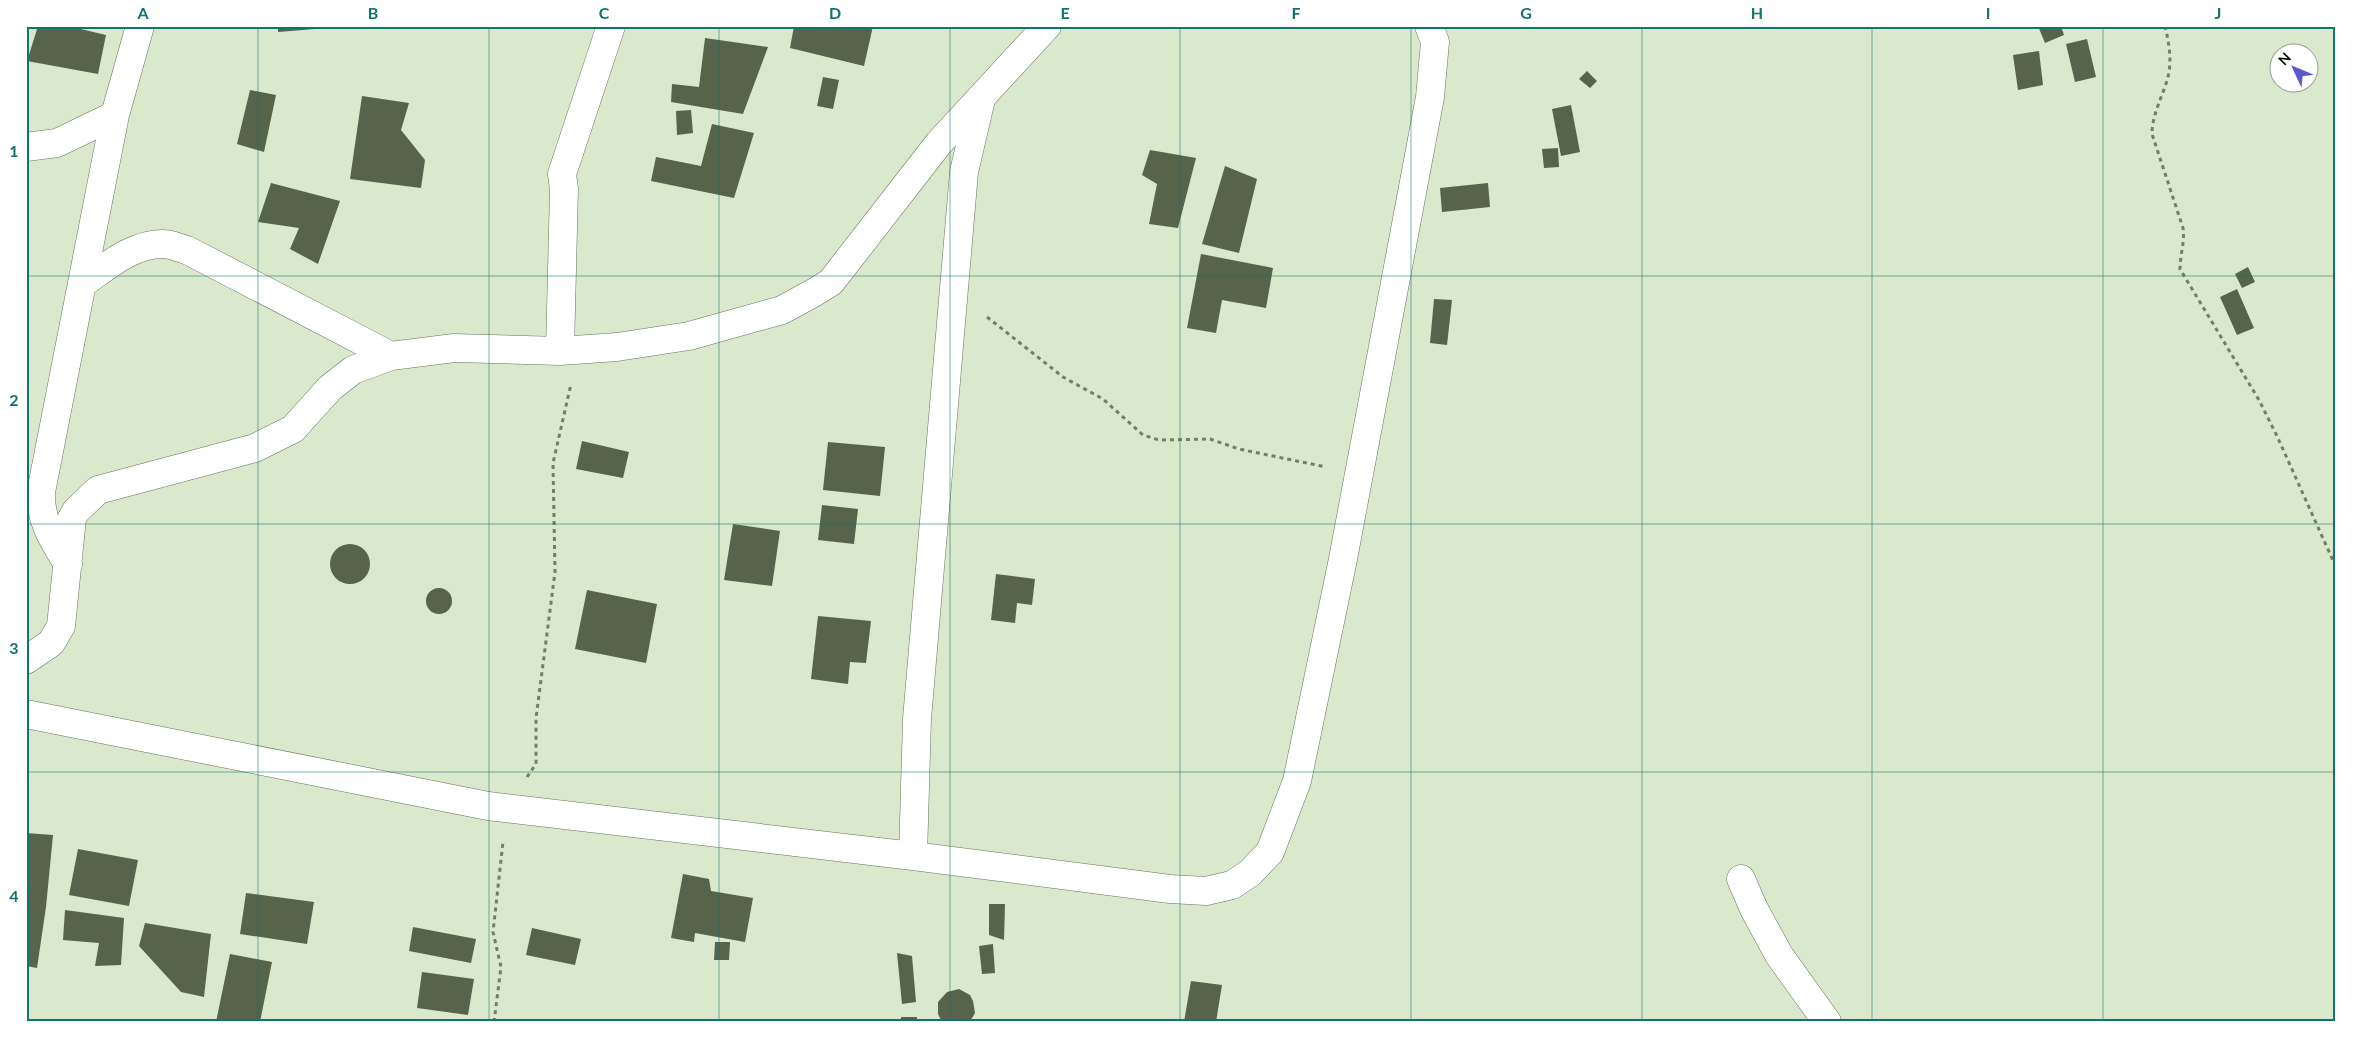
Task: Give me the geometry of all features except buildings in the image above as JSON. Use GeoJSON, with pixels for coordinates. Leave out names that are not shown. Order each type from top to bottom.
{"type":"FeatureCollection","features":[{"type":"Feature","properties":{"kind":"street"},"geometry":{"type":"LineString","coordinates":[[68,564],[47,530],[41,505],[115,115],[140,26]]}},
{"type":"Feature","properties":{"kind":"street"},"geometry":{"type":"LineString","coordinates":[[570,350],[562,174],[611,26]]}},
{"type":"Feature","properties":{"kind":"street"},"geometry":{"type":"LineString","coordinates":[[26,660],[51,643],[61,626],[72,518],[76,511],[98,490],[255,448],[280,437],[293,429],[342,377],[353,370],[391,356],[454,348],[570,350],[617,347],[688,336],[782,310],[830,282],[940,143],[1047,26]]}},
{"type":"Feature","properties":{"kind":"street"},"geometry":{"type":"LineString","coordinates":[[26,714],[507,808],[913,856],[1170,889],[1206,891],[1232,885],[1250,873],[1270,852],[1297,781],[1359,474],[1430,97],[1435,42],[1430,26]]}},
{"type":"Feature","properties":{"kind":"street"},"geometry":{"type":"LineString","coordinates":[[913,856],[917,719],[964,172],[982,96]]}},
{"type":"Feature","properties":{"kind":"street"},"geometry":{"type":"LineString","coordinates":[[26,147],[57,144],[115,115]]}},
{"type":"Feature","properties":{"kind":"street"},"geometry":{"type":"LineString","coordinates":[[82,284],[125,254],[145,246],[165,244],[186,250],[391,356]]}},
{"type":"Feature","properties":{"kind":"street"},"geometry":{"type":"LineString","coordinates":[[1741,879],[1754,909],[1779,955],[1828,1022]]}},
{"type":"Feature","properties":{"kind":"path"},"geometry":{"type":"LineString","coordinates":[[2165,26],[2170,60],[2167,78],[2152,123],[2152,134],[2183,228],[2184,237],[2180,251],[2180,269],[2262,407],[2335,565]]}},
{"type":"Feature","properties":{"kind":"path"},"geometry":{"type":"LineString","coordinates":[[954,291],[1063,377],[1103,399],[1143,435],[1159,440],[1210,439],[1239,449],[1359,474]]}},
{"type":"Feature","properties":{"kind":"path"},"geometry":{"type":"LineString","coordinates":[[494,1022],[501,967],[494,932],[507,808],[536,764],[536,718],[555,572],[554,463],[564,410],[570,350]]}}]}
